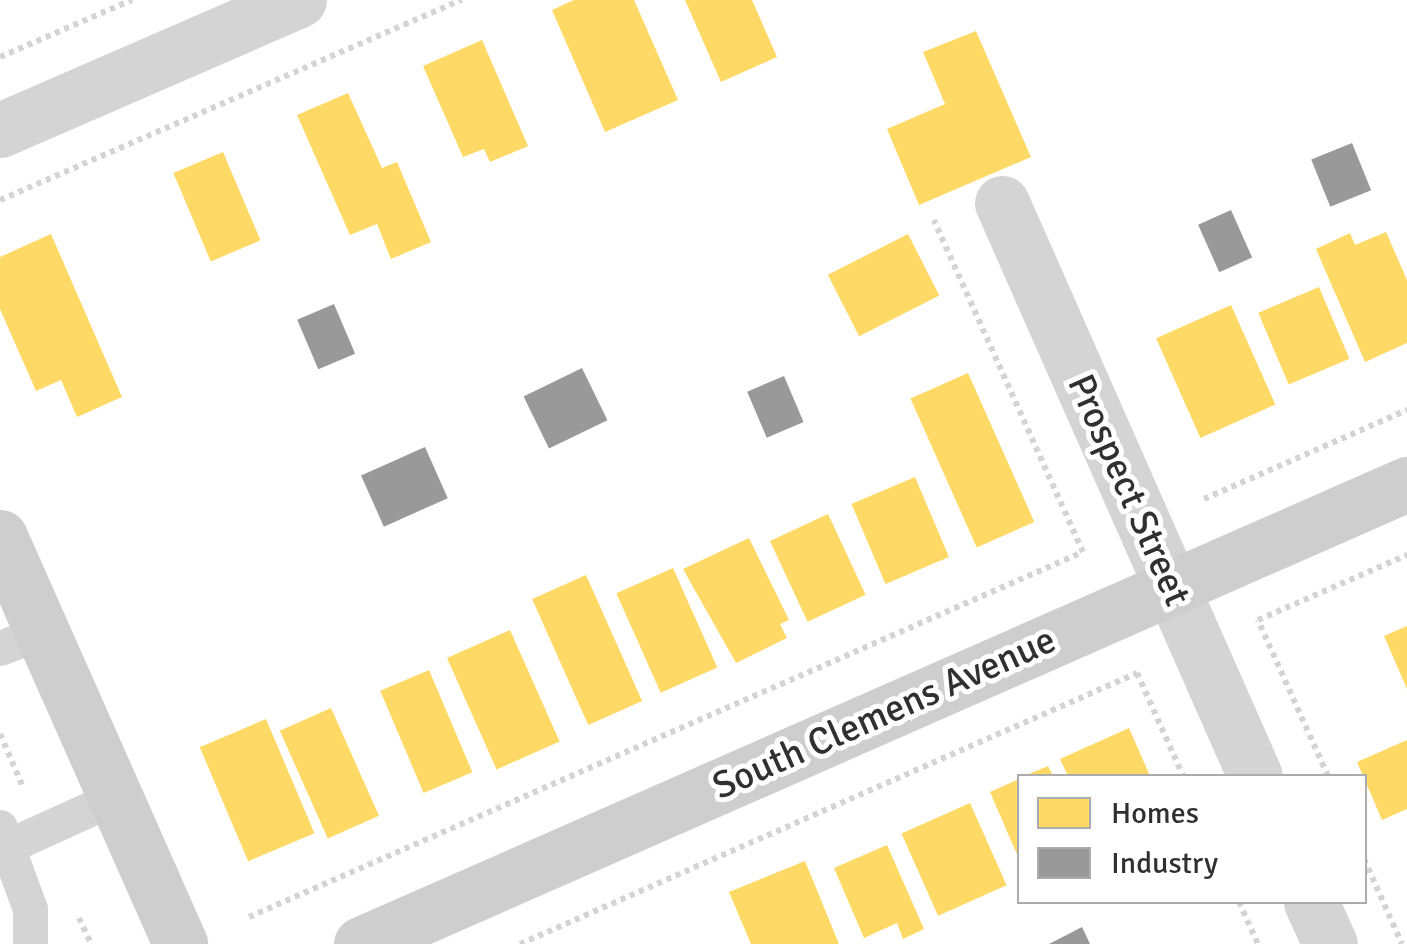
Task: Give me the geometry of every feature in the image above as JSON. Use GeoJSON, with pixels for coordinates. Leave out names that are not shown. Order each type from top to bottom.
{"type":"FeatureCollection","features":[{"type":"Feature","properties":{"kind":"street"},"geometry":{"type":"LineString","coordinates":[[0,130],[299,0]]}},
{"type":"Feature","properties":{"kind":"street","name":"Prospect Street"},"geometry":{"type":"LineString","coordinates":[[1002,203],[1255,774]]}},
{"type":"Feature","properties":{"kind":"street","name":"South Clemens Avenue"},"geometry":{"type":"LineString","coordinates":[[361,944],[1407,484]]}},
{"type":"Feature","properties":{"kind":"street"},"geometry":{"type":"LineString","coordinates":[[0,536],[21,640],[116,797],[180,944]]}},
{"type":"Feature","properties":{"kind":"street"},"geometry":{"type":"LineString","coordinates":[[1312,904],[1330,944]]}},
{"type":"Feature","properties":{"kind":"lane"},"geometry":{"type":"LineString","coordinates":[[30,944],[30,909],[4,837],[116,797]]}},
{"type":"Feature","properties":{"kind":"path"},"geometry":{"type":"LineString","coordinates":[[0,57],[132,0]]}},
{"type":"Feature","properties":{"kind":"path"},"geometry":{"type":"LineString","coordinates":[[0,200],[460,0]]}},
{"type":"Feature","properties":{"kind":"path"},"geometry":{"type":"LineString","coordinates":[[249,917],[1083,552],[934,220]]}},
{"type":"Feature","properties":{"kind":"path"},"geometry":{"type":"LineString","coordinates":[[1204,499],[1407,410]]}},
{"type":"Feature","properties":{"kind":"path"},"geometry":{"type":"LineString","coordinates":[[1327,774],[1258,620],[1407,555]]}},
{"type":"Feature","properties":{"kind":"path"},"geometry":{"type":"LineString","coordinates":[[520,944],[1137,673],[1182,774]]}},
{"type":"Feature","properties":{"kind":"path"},"geometry":{"type":"LineString","coordinates":[[1367,867],[1402,944]]}},
{"type":"Feature","properties":{"kind":"path"},"geometry":{"type":"LineString","coordinates":[[1240,904],[1258,944]]}},
{"type":"Feature","properties":{"kind":"building: Homes"},"geometry":{"type":"Polygon","coordinates":[[[574,0],[634,0],[678,100],[605,132],[552,10],[574,0]]]}},
{"type":"Feature","properties":{"kind":"building: Homes"},"geometry":{"type":"Polygon","coordinates":[[[685,0],[752,0],[777,57],[721,82],[685,0]]]}},
{"type":"Feature","properties":{"kind":"building: Homes"},"geometry":{"type":"Polygon","coordinates":[[[976,31],[1031,157],[919,205],[887,129],[945,104],[923,52],[976,31]]]}},
{"type":"Feature","properties":{"kind":"building: Homes"},"geometry":{"type":"Polygon","coordinates":[[[482,40],[528,146],[490,162],[484,149],[463,157],[423,66],[482,40]]]}},
{"type":"Feature","properties":{"kind":"building: Homes"},"geometry":{"type":"Polygon","coordinates":[[[348,93],[382,168],[397,162],[431,242],[391,259],[377,224],[350,235],[297,115],[348,93]]]}},
{"type":"Feature","properties":{"kind":"building: Homes"},"geometry":{"type":"Polygon","coordinates":[[[223,152],[261,240],[211,261],[173,173],[223,152]]]}},
{"type":"Feature","properties":{"kind":"building: Homes"},"geometry":{"type":"Polygon","coordinates":[[[1386,232],[1407,280],[1407,343],[1365,362],[1316,249],[1350,233],[1355,245],[1386,232]]]}},
{"type":"Feature","properties":{"kind":"building: Homes"},"geometry":{"type":"Polygon","coordinates":[[[51,234],[122,397],[77,417],[61,380],[36,391],[0,309],[0,257],[51,234]]]}},
{"type":"Feature","properties":{"kind":"building: Homes"},"geometry":{"type":"Polygon","coordinates":[[[908,234],[939,295],[859,336],[828,275],[908,234]]]}},
{"type":"Feature","properties":{"kind":"building: Homes"},"geometry":{"type":"Polygon","coordinates":[[[1319,287],[1349,359],[1289,385],[1258,313],[1319,287]]]}},
{"type":"Feature","properties":{"kind":"building: Homes"},"geometry":{"type":"Polygon","coordinates":[[[1231,305],[1275,405],[1200,438],[1156,338],[1231,305]]]}},
{"type":"Feature","properties":{"kind":"building: Homes"},"geometry":{"type":"Polygon","coordinates":[[[968,373],[1034,522],[977,548],[910,399],[968,373]]]}},
{"type":"Feature","properties":{"kind":"building: Homes"},"geometry":{"type":"Polygon","coordinates":[[[915,477],[949,557],[885,584],[851,504],[915,477]]]}},
{"type":"Feature","properties":{"kind":"building: Homes"},"geometry":{"type":"Polygon","coordinates":[[[828,514],[866,595],[808,622],[770,541],[828,514]]]}},
{"type":"Feature","properties":{"kind":"building: Homes"},"geometry":{"type":"Polygon","coordinates":[[[749,538],[789,620],[780,624],[787,638],[736,663],[683,569],[749,538]]]}},
{"type":"Feature","properties":{"kind":"building: Homes"},"geometry":{"type":"Polygon","coordinates":[[[673,568],[717,668],[661,693],[616,593],[673,568]]]}},
{"type":"Feature","properties":{"kind":"building: Homes"},"geometry":{"type":"Polygon","coordinates":[[[586,575],[642,701],[588,725],[532,599],[586,575]]]}},
{"type":"Feature","properties":{"kind":"building: Homes"},"geometry":{"type":"Polygon","coordinates":[[[1407,626],[1407,689],[1384,636],[1407,626]]]}},
{"type":"Feature","properties":{"kind":"building: Homes"},"geometry":{"type":"Polygon","coordinates":[[[510,630],[560,741],[497,770],[447,658],[510,630]]]}},
{"type":"Feature","properties":{"kind":"building: Homes"},"geometry":{"type":"Polygon","coordinates":[[[429,670],[472,772],[424,793],[380,691],[429,670]]]}},
{"type":"Feature","properties":{"kind":"building: Homes"},"geometry":{"type":"Polygon","coordinates":[[[331,708],[379,816],[328,839],[280,731],[331,708]]]}},
{"type":"Feature","properties":{"kind":"building: Homes"},"geometry":{"type":"Polygon","coordinates":[[[266,719],[314,833],[248,861],[200,747],[266,719]]]}},
{"type":"Feature","properties":{"kind":"building: Homes"},"geometry":{"type":"Polygon","coordinates":[[[1129,728],[1149,774],[1067,774],[1060,759],[1129,728]]]}},
{"type":"Feature","properties":{"kind":"building: Homes"},"geometry":{"type":"Polygon","coordinates":[[[1407,740],[1407,809],[1382,820],[1367,785],[1367,774],[1362,774],[1357,762],[1407,740]]]}},
{"type":"Feature","properties":{"kind":"building: Homes"},"geometry":{"type":"Polygon","coordinates":[[[1048,766],[1052,774],[1029,774],[1048,766]]]}},
{"type":"Feature","properties":{"kind":"building: Homes"},"geometry":{"type":"Polygon","coordinates":[[[1017,780],[1017,854],[990,792],[1017,780]]]}},
{"type":"Feature","properties":{"kind":"building: Homes"},"geometry":{"type":"Polygon","coordinates":[[[970,803],[1007,885],[938,916],[901,834],[970,803]]]}},
{"type":"Feature","properties":{"kind":"building: Homes"},"geometry":{"type":"Polygon","coordinates":[[[887,845],[924,929],[903,939],[897,923],[864,938],[834,868],[887,845]]]}},
{"type":"Feature","properties":{"kind":"building: Homes"},"geometry":{"type":"Polygon","coordinates":[[[805,861],[839,944],[751,944],[729,892],[805,861]]]}},
{"type":"Feature","properties":{"kind":"building: Industry"},"geometry":{"type":"Polygon","coordinates":[[[1352,143],[1371,190],[1330,207],[1311,159],[1352,143]]]}},
{"type":"Feature","properties":{"kind":"building: Industry"},"geometry":{"type":"Polygon","coordinates":[[[1231,210],[1252,258],[1219,272],[1198,225],[1231,210]]]}},
{"type":"Feature","properties":{"kind":"building: Industry"},"geometry":{"type":"Polygon","coordinates":[[[334,304],[355,354],[318,369],[297,320],[334,304]]]}},
{"type":"Feature","properties":{"kind":"building: Industry"},"geometry":{"type":"Polygon","coordinates":[[[582,368],[607,420],[549,449],[524,396],[582,368]]]}},
{"type":"Feature","properties":{"kind":"building: Industry"},"geometry":{"type":"Polygon","coordinates":[[[784,376],[804,422],[767,438],[747,392],[784,376]]]}},
{"type":"Feature","properties":{"kind":"building: Industry"},"geometry":{"type":"Polygon","coordinates":[[[425,447],[448,498],[384,527],[361,475],[425,447]]]}},
{"type":"Feature","properties":{"kind":"building: Industry"},"geometry":{"type":"Polygon","coordinates":[[[1082,927],[1090,944],[1049,944],[1082,927]]]}}]}
